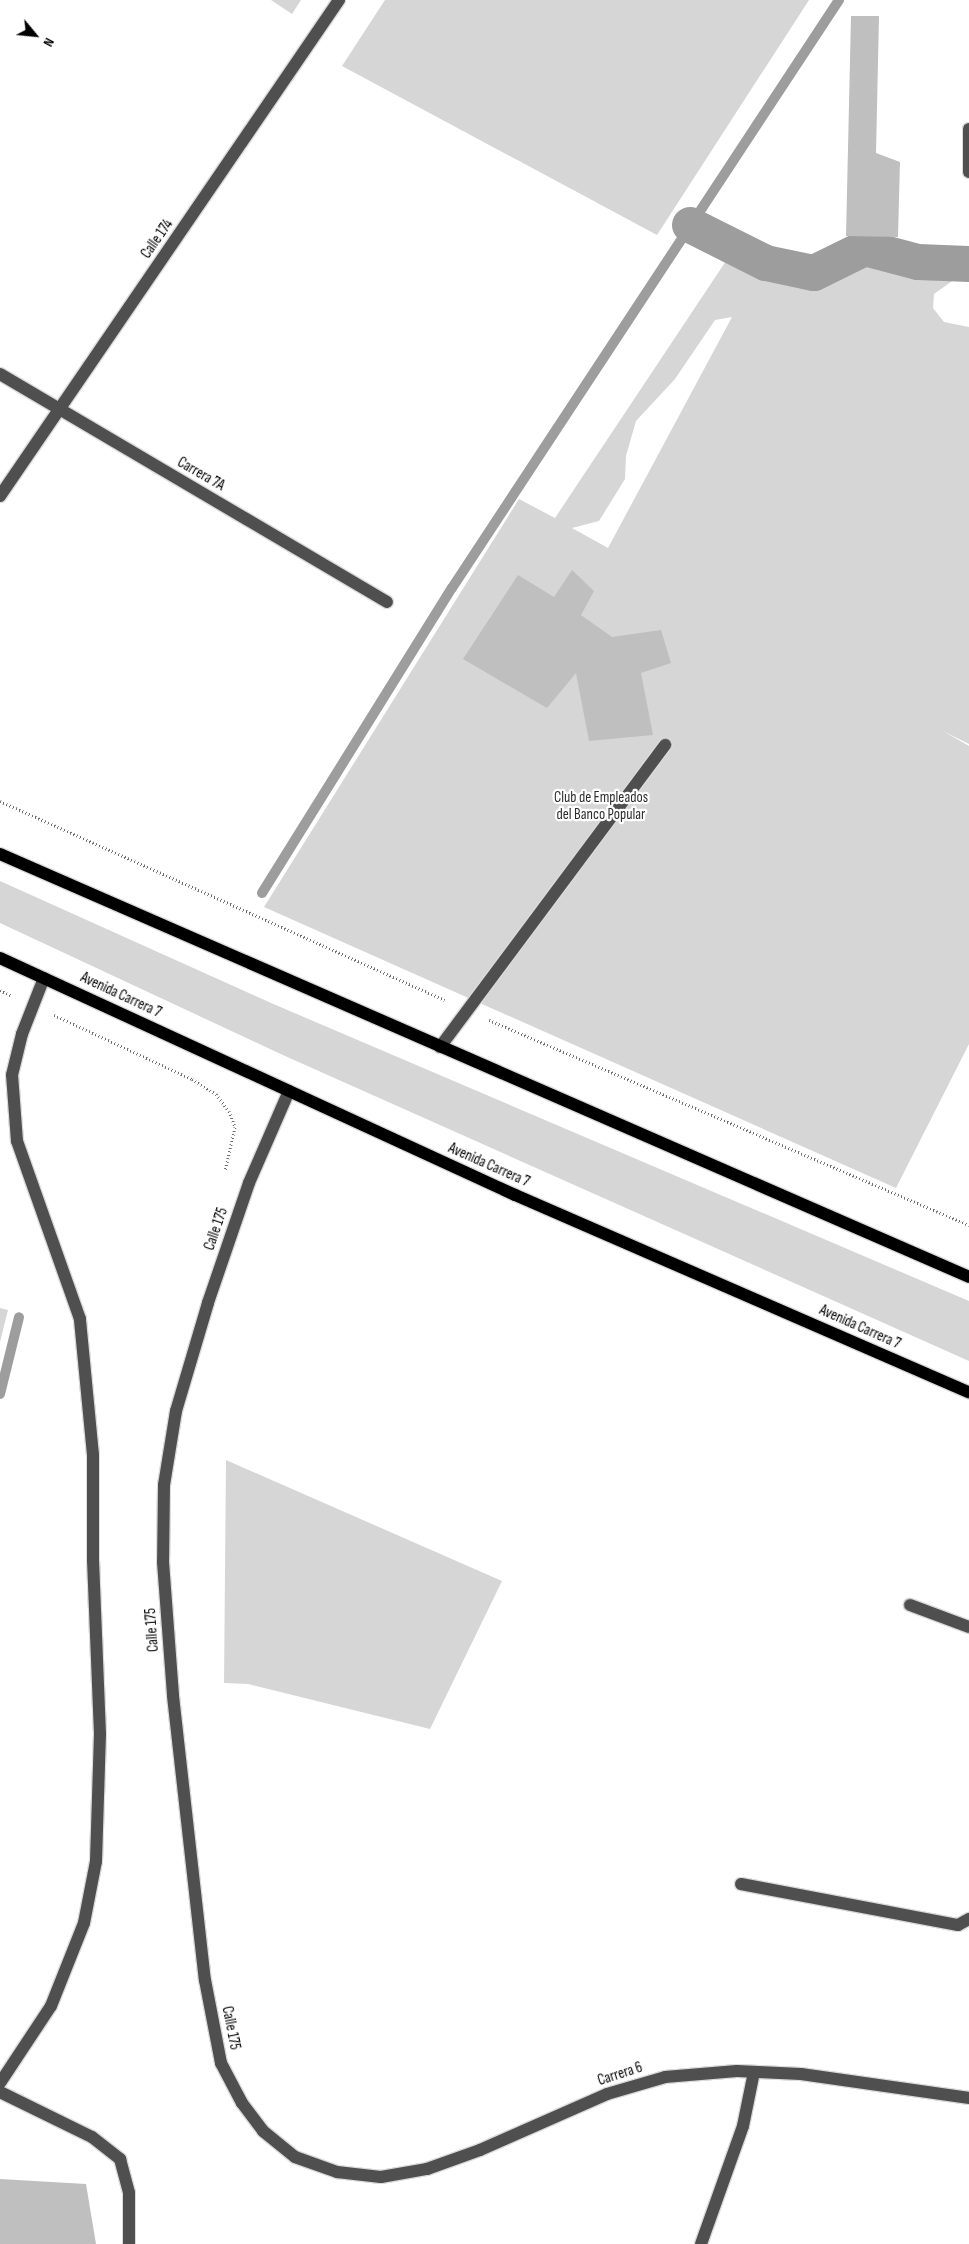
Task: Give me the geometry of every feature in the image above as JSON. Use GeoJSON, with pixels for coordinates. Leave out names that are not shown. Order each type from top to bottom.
{"type":"FeatureCollection","features":[{"type":"Feature","properties":{"kind":"main road"},"geometry":{"type":"LineString","coordinates":[[0,854],[969,1277]]}},
{"type":"Feature","properties":{"kind":"main road","name":"Avenida Carrera 7"},"geometry":{"type":"LineString","coordinates":[[0,958],[514,1195],[969,1392]]}},
{"type":"Feature","properties":{"kind":"street","name":"Calle 174"},"geometry":{"type":"LineString","coordinates":[[0,496],[339,0]]}},
{"type":"Feature","properties":{"kind":"street"},"geometry":{"type":"LineString","coordinates":[[969,129],[969,172]]}},
{"type":"Feature","properties":{"kind":"street","name":"Carrera 7A"},"geometry":{"type":"LineString","coordinates":[[0,374],[387,602]]}},
{"type":"Feature","properties":{"kind":"street"},"geometry":{"type":"LineString","coordinates":[[440,1046],[665,745]]}},
{"type":"Feature","properties":{"kind":"street"},"geometry":{"type":"LineString","coordinates":[[0,2083],[51,2006],[84,1923],[96,1861],[100,1734],[93,1561],[93,1455],[80,1319],[18,1141],[12,1075],[32,1005],[44,978]]}},
{"type":"Feature","properties":{"kind":"street","name":"Calle 175"},"geometry":{"type":"LineString","coordinates":[[289,1091],[249,1183],[176,1411],[164,1485],[163,1562],[173,1696],[201,1941],[221,2063],[242,2103],[263,2131],[296,2157]]}},
{"type":"Feature","properties":{"kind":"street"},"geometry":{"type":"LineString","coordinates":[[910,1606],[969,1627]]}},
{"type":"Feature","properties":{"kind":"street"},"geometry":{"type":"LineString","coordinates":[[741,1884],[958,1925],[969,1919]]}},
{"type":"Feature","properties":{"kind":"street"},"geometry":{"type":"LineString","coordinates":[[701,2244],[743,2126],[754,2072]]}},
{"type":"Feature","properties":{"kind":"street","name":"Carrera 6"},"geometry":{"type":"LineString","coordinates":[[296,2157],[336,2172],[381,2177],[427,2169],[480,2150],[608,2094],[665,2077],[754,2072],[801,2074],[969,2098]]}},
{"type":"Feature","properties":{"kind":"street"},"geometry":{"type":"LineString","coordinates":[[0,2092],[92,2137],[120,2159],[129,2193],[129,2244]]}},
{"type":"Feature","properties":{"kind":"path"},"geometry":{"type":"LineString","coordinates":[[0,990],[192,1079],[216,1094],[229,1111],[235,1127],[224,1174]]}},
{"type":"Feature","properties":{"kind":"green space"},"geometry":{"type":"Polygon","coordinates":[[[271,0],[301,0],[292,14],[271,0]]]}},
{"type":"Feature","properties":{"kind":"green space"},"geometry":{"type":"Polygon","coordinates":[[[385,0],[809,0],[657,235],[342,66],[385,0]]]}},
{"type":"Feature","properties":{"kind":"green space","name":"Club de Empleados del Banco Popular"},"geometry":{"type":"Polygon","coordinates":[[[844,257],[955,279],[934,294],[933,308],[944,322],[969,327],[969,744],[943,731],[969,746],[969,1044],[896,1188],[264,907],[519,499],[555,518],[726,261],[761,273],[801,278],[844,257]],[[732,317],[715,320],[675,379],[636,421],[626,456],[625,479],[599,521],[572,528],[608,548],[732,317]]]}},
{"type":"Feature","properties":{"kind":"green space"},"geometry":{"type":"Polygon","coordinates":[[[0,881],[271,1003],[969,1301],[969,1361],[285,1056],[0,923],[0,881]]]}},
{"type":"Feature","properties":{"kind":"green space"},"geometry":{"type":"Polygon","coordinates":[[[0,1308],[8,1310],[0,1342],[0,1308]]]}},
{"type":"Feature","properties":{"kind":"green space"},"geometry":{"type":"Polygon","coordinates":[[[226,1460],[502,1581],[430,1729],[248,1684],[224,1683],[226,1460]]]}},
{"type":"Feature","properties":{"kind":"building"},"geometry":{"type":"Polygon","coordinates":[[[851,16],[879,16],[876,153],[900,162],[898,237],[846,236],[851,16]]]}},
{"type":"Feature","properties":{"kind":"building"},"geometry":{"type":"Polygon","coordinates":[[[572,570],[594,591],[581,615],[612,637],[661,630],[671,663],[641,673],[653,735],[589,741],[576,673],[547,708],[463,659],[518,575],[554,597],[572,570]]]}},
{"type":"Feature","properties":{"kind":"building"},"geometry":{"type":"Polygon","coordinates":[[[0,2179],[86,2184],[96,2244],[0,2244],[0,2179]]]}},
{"type":"Feature","properties":{"kind":"waterway"},"geometry":{"type":"LineString","coordinates":[[262,893],[452,588],[839,0]]}},
{"type":"Feature","properties":{"kind":"waterway"},"geometry":{"type":"LineString","coordinates":[[690,225],[766,263],[814,273],[865,248],[918,262],[969,264]]}},
{"type":"Feature","properties":{"kind":"waterway"},"geometry":{"type":"LineString","coordinates":[[0,1394],[19,1317]]}}]}
